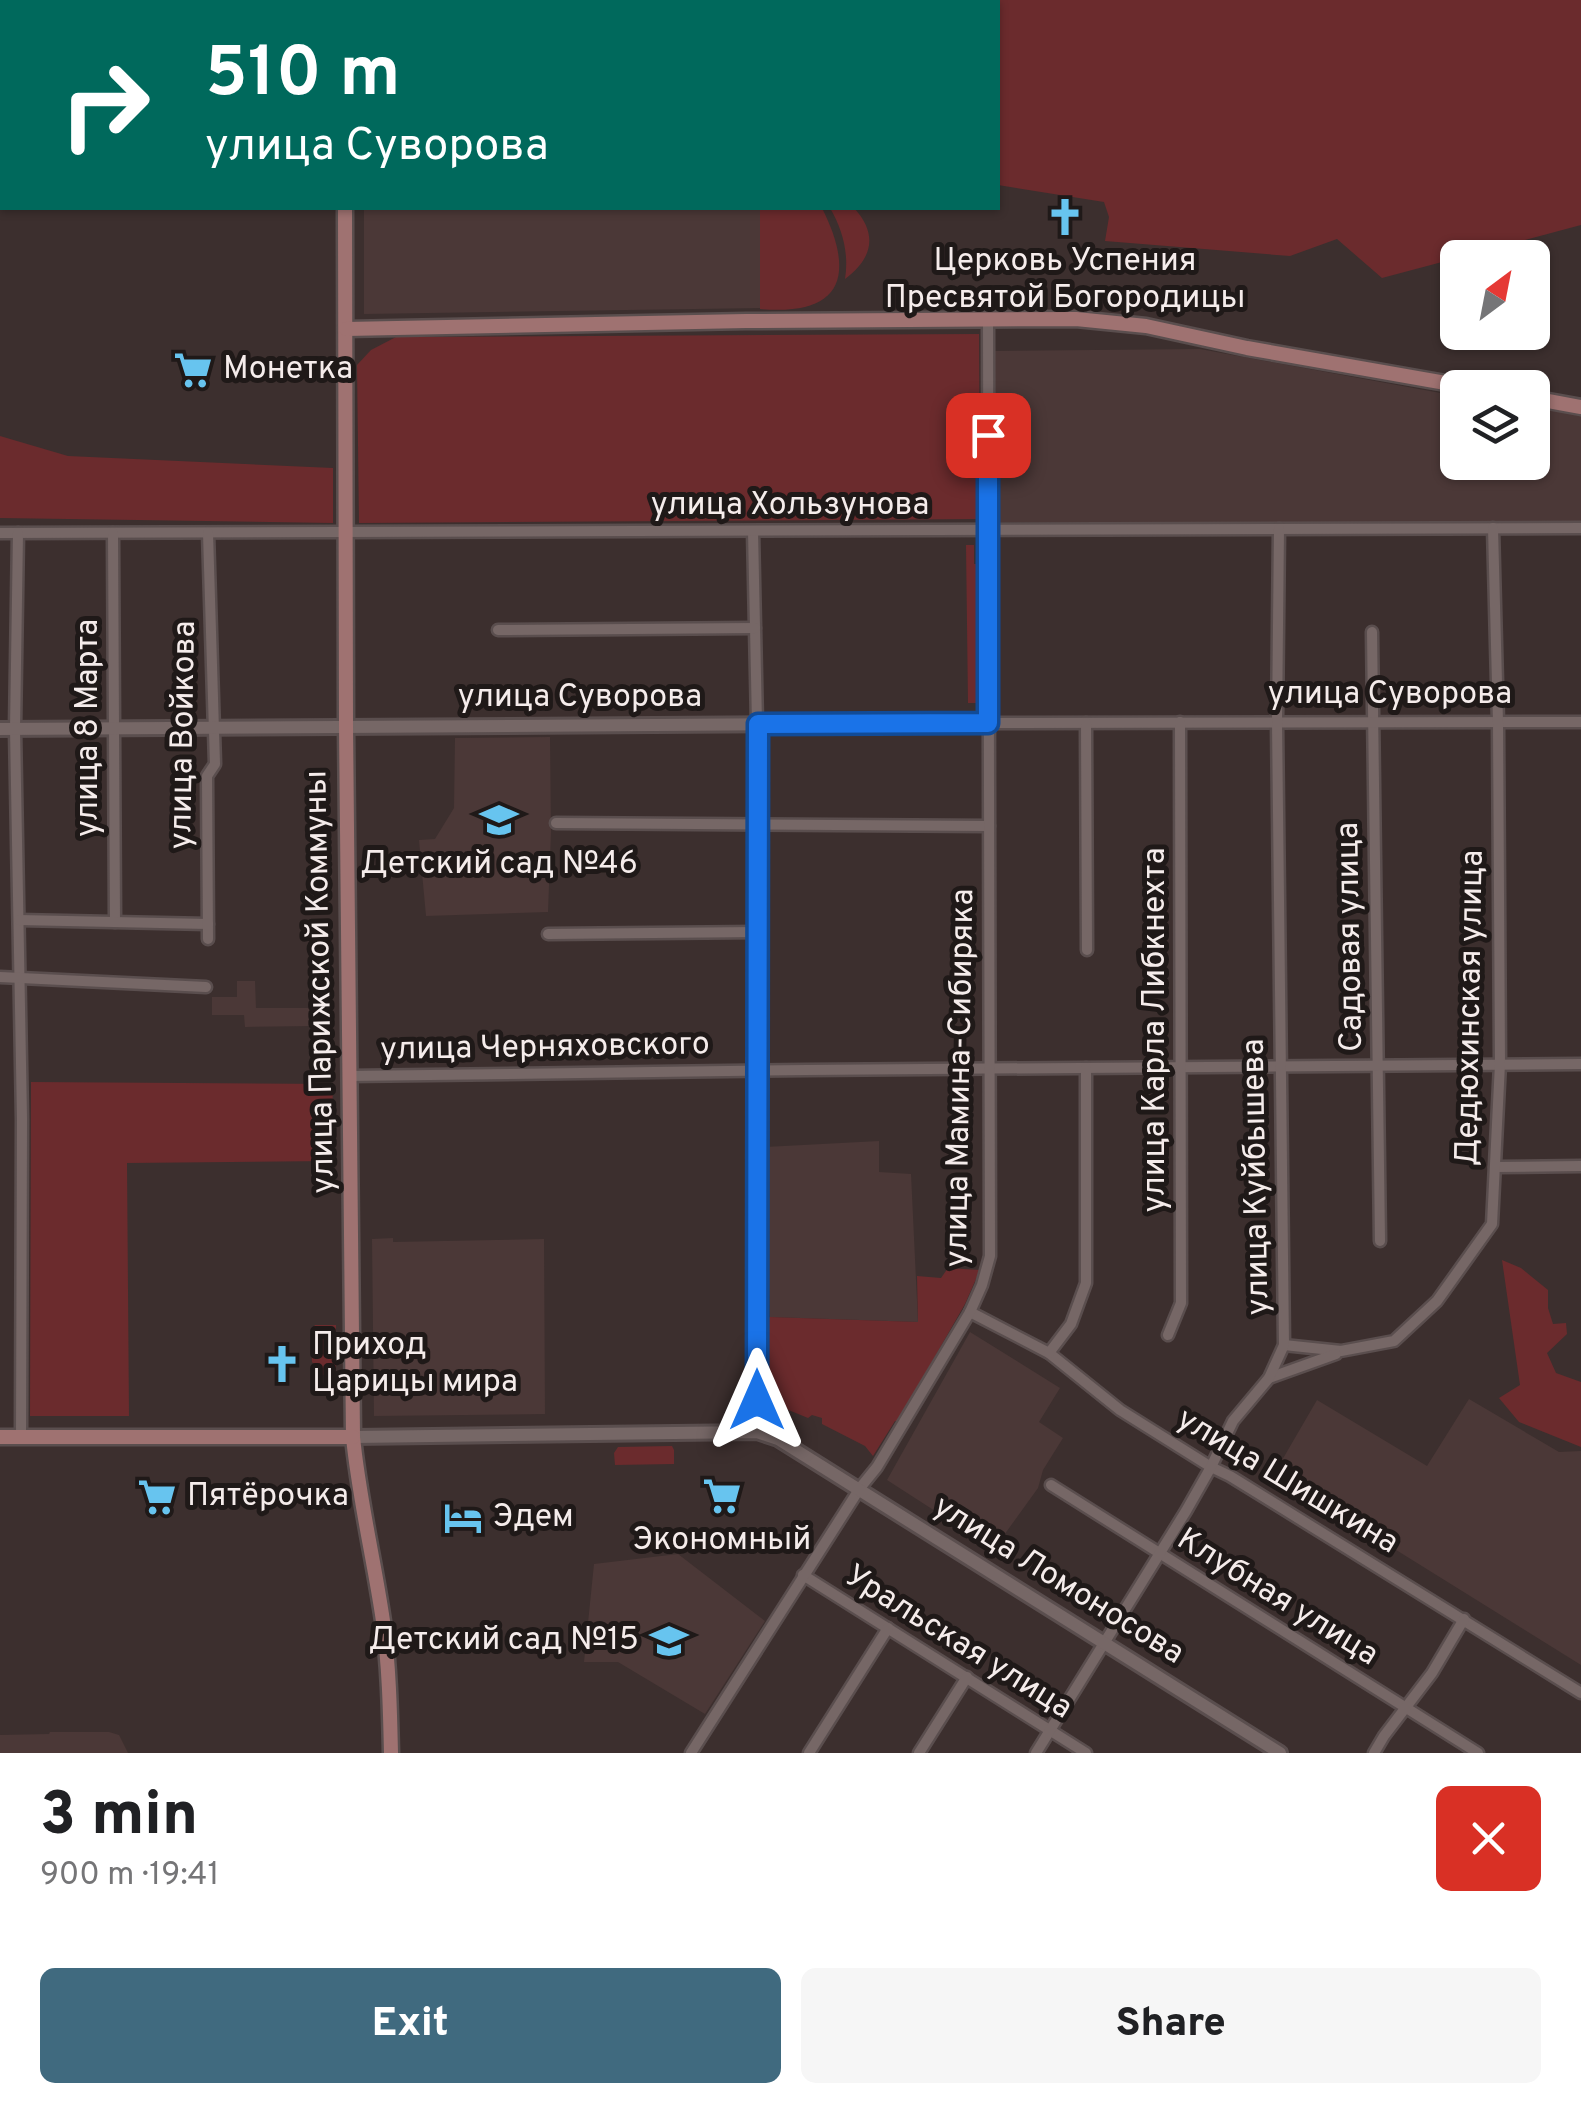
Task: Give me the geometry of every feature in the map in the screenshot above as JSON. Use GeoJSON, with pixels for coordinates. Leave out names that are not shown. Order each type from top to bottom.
{"type":"FeatureCollection","features":[{"type":"Feature","properties":{"kind":"main road","name":"улица Парижской Коммуны"},"geometry":{"type":"LineString","coordinates":[[344,210],[353,1437],[382,1618],[391,1753]]}},
{"type":"Feature","properties":{"kind":"main road"},"geometry":{"type":"LineString","coordinates":[[346,329],[1076,319],[1146,326],[1440,382]]}},
{"type":"Feature","properties":{"kind":"main road"},"geometry":{"type":"LineString","coordinates":[[1550,401],[1581,406]]}},
{"type":"Feature","properties":{"kind":"main road","name":"улица Ломоносова"},"geometry":{"type":"LineString","coordinates":[[0,1437],[353,1437]]}},
{"type":"Feature","properties":{"kind":"street","name":"улица Мамина-Сибиряка"},"geometry":{"type":"LineString","coordinates":[[691,1753],[860,1488],[877,1468],[970,1312],[990,1256],[988,319]]}},
{"type":"Feature","properties":{"kind":"street","name":"Дедюхинская улица"},"geometry":{"type":"LineString","coordinates":[[1284,1345],[1342,1352],[1394,1341],[1437,1302],[1492,1224],[1500,1064],[1493,528]]}},
{"type":"Feature","properties":{"kind":"street","name":"улица Хользунова"},"geometry":{"type":"LineString","coordinates":[[0,533],[1581,528]]}},
{"type":"Feature","properties":{"kind":"street","name":"улица Куйбышева"},"geometry":{"type":"LineString","coordinates":[[1036,1753],[1211,1467],[1234,1420],[1270,1378],[1284,1345],[1277,722],[1280,529]]}},
{"type":"Feature","properties":{"kind":"street"},"geometry":{"type":"LineString","coordinates":[[753,531],[758,724],[757,1432]]}},
{"type":"Feature","properties":{"kind":"street","name":"улица Войкова"},"geometry":{"type":"LineString","coordinates":[[208,532],[215,764],[207,776],[208,939]]}},
{"type":"Feature","properties":{"kind":"street"},"geometry":{"type":"LineString","coordinates":[[18,533],[8,729],[19,920],[21,1438]]}},
{"type":"Feature","properties":{"kind":"street","name":"улица 8 Марта"},"geometry":{"type":"LineString","coordinates":[[113,533],[115,922]]}},
{"type":"Feature","properties":{"kind":"street"},"geometry":{"type":"LineString","coordinates":[[498,630],[755,628]]}},
{"type":"Feature","properties":{"kind":"street","name":"Садовая улица"},"geometry":{"type":"LineString","coordinates":[[1372,632],[1380,1241]]}},
{"type":"Feature","properties":{"kind":"street"},"geometry":{"type":"LineString","coordinates":[[1086,722],[1086,950]]}},
{"type":"Feature","properties":{"kind":"street","name":"улица Карла Либкнехта"},"geometry":{"type":"LineString","coordinates":[[1168,1335],[1181,1302],[1180,722]]}},
{"type":"Feature","properties":{"kind":"street","name":"улица Суворова"},"geometry":{"type":"LineString","coordinates":[[8,729],[1581,722]]}},
{"type":"Feature","properties":{"kind":"street"},"geometry":{"type":"LineString","coordinates":[[556,823],[989,826]]}},
{"type":"Feature","properties":{"kind":"street"},"geometry":{"type":"LineString","coordinates":[[19,920],[208,924]]}},
{"type":"Feature","properties":{"kind":"street"},"geometry":{"type":"LineString","coordinates":[[548,934],[758,932]]}},
{"type":"Feature","properties":{"kind":"street"},"geometry":{"type":"LineString","coordinates":[[0,977],[206,987]]}},
{"type":"Feature","properties":{"kind":"street","name":"улица Черняховского"},"geometry":{"type":"LineString","coordinates":[[349,1076],[1581,1064]]}},
{"type":"Feature","properties":{"kind":"street"},"geometry":{"type":"LineString","coordinates":[[1049,1353],[1070,1324],[1086,1284],[1086,1068]]}},
{"type":"Feature","properties":{"kind":"street"},"geometry":{"type":"LineString","coordinates":[[1495,1167],[1581,1166]]}},
{"type":"Feature","properties":{"kind":"street","name":"улица Шишкина"},"geometry":{"type":"LineString","coordinates":[[970,1312],[1049,1353],[1120,1410],[1581,1692]]}},
{"type":"Feature","properties":{"kind":"street"},"geometry":{"type":"LineString","coordinates":[[1270,1378],[1342,1352]]}},
{"type":"Feature","properties":{"kind":"street","name":"улица Ломоносова"},"geometry":{"type":"LineString","coordinates":[[353,1437],[757,1432],[778,1439],[1280,1753]]}},
{"type":"Feature","properties":{"kind":"street","name":"Клубная улица"},"geometry":{"type":"LineString","coordinates":[[1051,1485],[1478,1753]]}},
{"type":"Feature","properties":{"kind":"street","name":"Уральская улица"},"geometry":{"type":"LineString","coordinates":[[804,1575],[1086,1753]]}},
{"type":"Feature","properties":{"kind":"street"},"geometry":{"type":"LineString","coordinates":[[1374,1753],[1432,1673],[1464,1619]]}},
{"type":"Feature","properties":{"kind":"street"},"geometry":{"type":"LineString","coordinates":[[810,1753],[888,1628]]}},
{"type":"Feature","properties":{"kind":"street"},"geometry":{"type":"LineString","coordinates":[[919,1753],[967,1678]]}},
{"type":"Feature","properties":{"kind":"shaded area"},"geometry":{"type":"Polygon","coordinates":[[[1000,0],[1581,0],[1581,225],[1525,240],[1440,240],[1440,263],[1382,278],[1337,239],[1290,256],[1105,241],[1109,217],[1104,202],[1000,185],[1000,0]]]}},
{"type":"Feature","properties":{"kind":"shaded area"},"geometry":{"type":"Polygon","coordinates":[[[364,210],[768,210],[768,308],[364,314],[364,210]]]}},
{"type":"Feature","properties":{"kind":"shaded area"},"geometry":{"type":"Polygon","coordinates":[[[760,210],[823,210],[838,253],[839,272],[834,287],[825,298],[809,306],[760,309],[760,210]]]}},
{"type":"Feature","properties":{"kind":"shaded area"},"geometry":{"type":"Polygon","coordinates":[[[831,210],[856,210],[869,236],[862,263],[845,279],[844,242],[831,210]]]}},
{"type":"Feature","properties":{"kind":"shaded area"},"geometry":{"type":"Polygon","coordinates":[[[979,334],[980,519],[359,523],[357,365],[371,350],[396,337],[979,334]]]}},
{"type":"Feature","properties":{"kind":"shaded area"},"geometry":{"type":"Polygon","coordinates":[[[1200,349],[1440,393],[1440,480],[1550,480],[1550,410],[1581,416],[1581,522],[993,522],[994,351],[1200,349]]]}},
{"type":"Feature","properties":{"kind":"shaded area"},"geometry":{"type":"Polygon","coordinates":[[[0,436],[68,456],[333,468],[333,523],[0,518],[0,436]]]}},
{"type":"Feature","properties":{"kind":"shaded area"},"geometry":{"type":"Polygon","coordinates":[[[966,545],[974,545],[974,564],[980,564],[982,703],[968,703],[966,545]]]}},
{"type":"Feature","properties":{"kind":"shaded area","name":"Детский сад №46"},"geometry":{"type":"Polygon","coordinates":[[[550,737],[548,912],[426,916],[419,840],[435,839],[454,808],[455,738],[550,737]]]}},
{"type":"Feature","properties":{"kind":"shaded area"},"geometry":{"type":"Polygon","coordinates":[[[237,981],[255,981],[256,1008],[313,1008],[313,1026],[245,1027],[244,1015],[212,1015],[212,997],[237,997],[237,981]]]}},
{"type":"Feature","properties":{"kind":"shaded area"},"geometry":{"type":"Polygon","coordinates":[[[31,1082],[333,1084],[331,1161],[127,1163],[129,1416],[30,1416],[31,1082]]]}},
{"type":"Feature","properties":{"kind":"shaded area"},"geometry":{"type":"Polygon","coordinates":[[[879,1141],[879,1172],[911,1174],[918,1322],[770,1317],[765,1147],[879,1141]]]}},
{"type":"Feature","properties":{"kind":"shaded area"},"geometry":{"type":"Polygon","coordinates":[[[393,1238],[393,1242],[544,1239],[545,1414],[374,1416],[372,1239],[393,1238]]]}},
{"type":"Feature","properties":{"kind":"shaded area"},"geometry":{"type":"Polygon","coordinates":[[[1502,1260],[1521,1268],[1548,1290],[1553,1324],[1566,1323],[1567,1334],[1547,1353],[1556,1373],[1581,1382],[1581,1447],[1519,1422],[1499,1398],[1520,1385],[1502,1260]]]}},
{"type":"Feature","properties":{"kind":"shaded area"},"geometry":{"type":"Polygon","coordinates":[[[948,1268],[980,1270],[965,1304],[898,1421],[873,1456],[865,1446],[822,1424],[822,1418],[808,1418],[764,1400],[764,1319],[918,1322],[917,1276],[941,1278],[948,1268]]]}},
{"type":"Feature","properties":{"kind":"shaded area"},"geometry":{"type":"Polygon","coordinates":[[[315,1325],[336,1325],[336,1375],[323,1375],[312,1362],[311,1331],[315,1325]]]}},
{"type":"Feature","properties":{"kind":"shaded area"},"geometry":{"type":"Polygon","coordinates":[[[970,1332],[1060,1388],[1039,1422],[1063,1438],[1043,1470],[1038,1488],[994,1549],[887,1480],[970,1332]]]}},
{"type":"Feature","properties":{"kind":"shaded area"},"geometry":{"type":"Polygon","coordinates":[[[1469,1399],[1559,1452],[1581,1451],[1581,1665],[1274,1474],[1317,1400],[1427,1466],[1469,1399]]]}},
{"type":"Feature","properties":{"kind":"shaded area"},"geometry":{"type":"Polygon","coordinates":[[[672,1446],[674,1464],[615,1465],[618,1447],[672,1446]]]}},
{"type":"Feature","properties":{"kind":"shaded area","name":"Детский сад №15"},"geometry":{"type":"Polygon","coordinates":[[[678,1554],[765,1621],[705,1714],[618,1662],[584,1662],[594,1564],[678,1554]]]}},
{"type":"Feature","properties":{"kind":"shaded area"},"geometry":{"type":"Polygon","coordinates":[[[109,1732],[119,1735],[128,1753],[0,1753],[0,1735],[109,1732]]]}},
{"type":"Feature","properties":{"kind":"place","name":"Церковь Успения Пресвятой Богородицы"},"geometry":{"type":"Point","coordinates":[1065,217]}},
{"type":"Feature","properties":{"kind":"place","name":"Монетка"},"geometry":{"type":"Point","coordinates":[193,370]}},
{"type":"Feature","properties":{"kind":"place","name":"Детский сад №46"},"geometry":{"type":"Point","coordinates":[499,820]}},
{"type":"Feature","properties":{"kind":"place","name":"Приход Царицы мира"},"geometry":{"type":"Point","coordinates":[282,1364]}},
{"type":"Feature","properties":{"kind":"place","name":"Экономный"},"geometry":{"type":"Point","coordinates":[722,1496]}},
{"type":"Feature","properties":{"kind":"place","name":"Пятёрочка"},"geometry":{"type":"Point","coordinates":[157,1497]}},
{"type":"Feature","properties":{"kind":"place","name":"Эдем"},"geometry":{"type":"Point","coordinates":[463,1518]}},
{"type":"Feature","properties":{"kind":"place","name":"Детский сад №15"},"geometry":{"type":"Point","coordinates":[669,1641]}},
{"type":"Feature","properties":{"kind":"route"},"geometry":{"type":"LineString","coordinates":[[757,1400],[758,724],[988,723],[988,435]]}}]}
